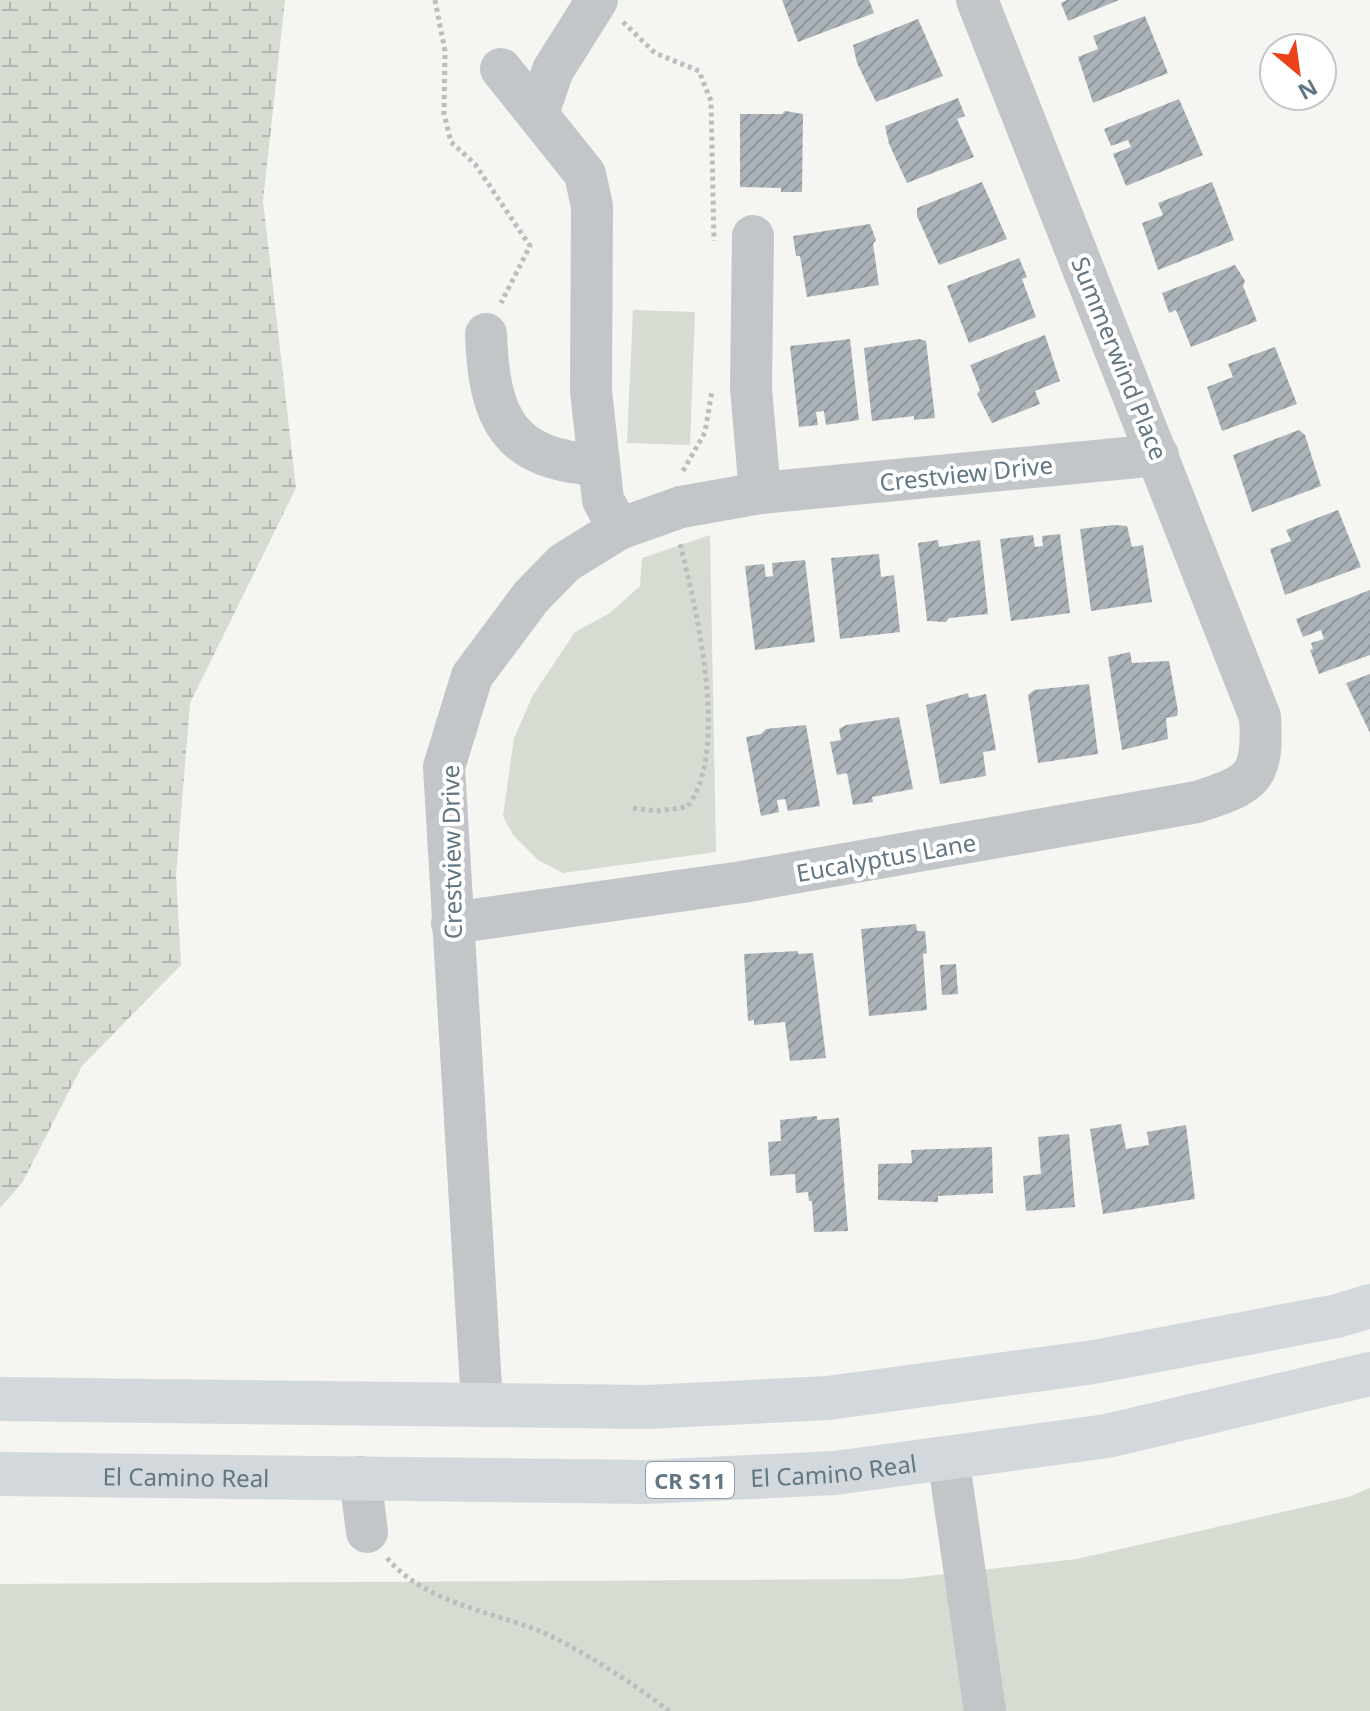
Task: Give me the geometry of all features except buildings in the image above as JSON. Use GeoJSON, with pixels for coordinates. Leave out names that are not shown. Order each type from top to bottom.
{"type":"FeatureCollection","features":[{"type":"Feature","properties":{"kind":"main road"},"geometry":{"type":"LineString","coordinates":[[0,1399],[647,1407],[828,1398],[1094,1362],[1337,1316],[1370,1306]]}},
{"type":"Feature","properties":{"kind":"main road","name":"El Camino Real"},"geometry":{"type":"LineString","coordinates":[[0,1474],[647,1482],[835,1473],[1107,1436],[1370,1374]]}},
{"type":"Feature","properties":{"kind":"street","name":"Summerwind Place"},"geometry":{"type":"LineString","coordinates":[[977,0],[1260,717]]}},
{"type":"Feature","properties":{"kind":"street"},"geometry":{"type":"LineString","coordinates":[[538,113],[553,70],[608,6]]}},
{"type":"Feature","properties":{"kind":"street"},"geometry":{"type":"LineString","coordinates":[[501,69],[585,174],[592,206],[591,391],[603,500],[619,529]]}},
{"type":"Feature","properties":{"kind":"street"},"geometry":{"type":"LineString","coordinates":[[753,236],[751,388],[760,493]]}},
{"type":"Feature","properties":{"kind":"street"},"geometry":{"type":"LineString","coordinates":[[486,334],[487,373],[498,412],[514,436],[538,454],[562,463],[599,465]]}},
{"type":"Feature","properties":{"kind":"street","name":"Crestview Drive"},"geometry":{"type":"LineString","coordinates":[[482,1404],[444,767],[472,676],[531,597],[564,563],[619,529],[681,507],[760,493],[1158,455]]}},
{"type":"Feature","properties":{"kind":"street","name":"Eucalyptus Lane"},"geometry":{"type":"LineString","coordinates":[[452,923],[742,882],[1197,802],[1242,787],[1254,771],[1262,750],[1260,717]]}},
{"type":"Feature","properties":{"kind":"street"},"geometry":{"type":"LineString","coordinates":[[948,1457],[985,1711]]}},
{"type":"Feature","properties":{"kind":"street"},"geometry":{"type":"LineString","coordinates":[[360,1477],[367,1532]]}},
{"type":"Feature","properties":{"kind":"path"},"geometry":{"type":"LineString","coordinates":[[435,0],[445,51],[444,114],[451,142],[475,164],[530,246],[486,334]]}},
{"type":"Feature","properties":{"kind":"path"},"geometry":{"type":"LineString","coordinates":[[608,6],[637,39],[655,53],[699,71],[706,83],[711,101],[714,249]]}},
{"type":"Feature","properties":{"kind":"path"},"geometry":{"type":"LineString","coordinates":[[679,479],[705,432],[713,380]]}},
{"type":"Feature","properties":{"kind":"path"},"geometry":{"type":"LineString","coordinates":[[633,808],[657,811],[687,807],[701,785],[709,697],[679,539]]}},
{"type":"Feature","properties":{"kind":"path"},"geometry":{"type":"LineString","coordinates":[[367,1532],[397,1570],[444,1598],[540,1631],[643,1691],[669,1711]]}},
{"type":"Feature","properties":{"kind":"green space"},"geometry":{"type":"Polygon","coordinates":[[[0,0],[285,0],[263,201],[296,488],[190,703],[176,875],[181,965],[82,1066],[22,1183],[0,1208],[0,0]]]}},
{"type":"Feature","properties":{"kind":"green space"},"geometry":{"type":"Polygon","coordinates":[[[633,310],[695,312],[690,445],[627,443],[633,310]]]}},
{"type":"Feature","properties":{"kind":"green space"},"geometry":{"type":"Polygon","coordinates":[[[710,535],[716,852],[563,873],[538,860],[513,835],[503,816],[514,738],[533,695],[575,632],[610,613],[640,586],[642,558],[710,535]]]}},
{"type":"Feature","properties":{"kind":"green space"},"geometry":{"type":"Polygon","coordinates":[[[1370,1488],[1370,1711],[0,1711],[0,1584],[902,1579],[1077,1559],[1348,1497],[1370,1488]]]}}]}
